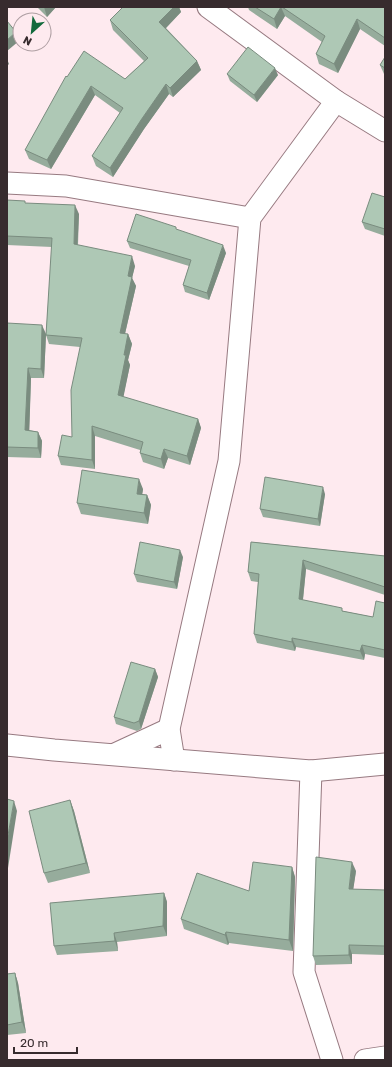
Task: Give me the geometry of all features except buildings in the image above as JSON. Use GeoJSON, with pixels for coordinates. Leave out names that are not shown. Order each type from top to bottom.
{"type":"FeatureCollection","features":[{"type":"Feature","properties":{"kind":"street"},"geometry":{"type":"LineString","coordinates":[[208,7],[336,101],[385,131]]}},
{"type":"Feature","properties":{"kind":"street"},"geometry":{"type":"LineString","coordinates":[[174,760],[169,729],[229,461],[250,218],[336,101]]}},
{"type":"Feature","properties":{"kind":"street"},"geometry":{"type":"LineString","coordinates":[[7,183],[66,186],[250,218]]}},
{"type":"Feature","properties":{"kind":"street"},"geometry":{"type":"LineString","coordinates":[[114,755],[169,729]]}},
{"type":"Feature","properties":{"kind":"street"},"geometry":{"type":"LineString","coordinates":[[7,745],[174,760],[312,770],[385,764]]}},
{"type":"Feature","properties":{"kind":"street"},"geometry":{"type":"LineString","coordinates":[[312,770],[304,972],[332,1060]]}},
{"type":"Feature","properties":{"kind":"street"},"geometry":{"type":"LineString","coordinates":[[365,1060],[385,1057]]}}]}
